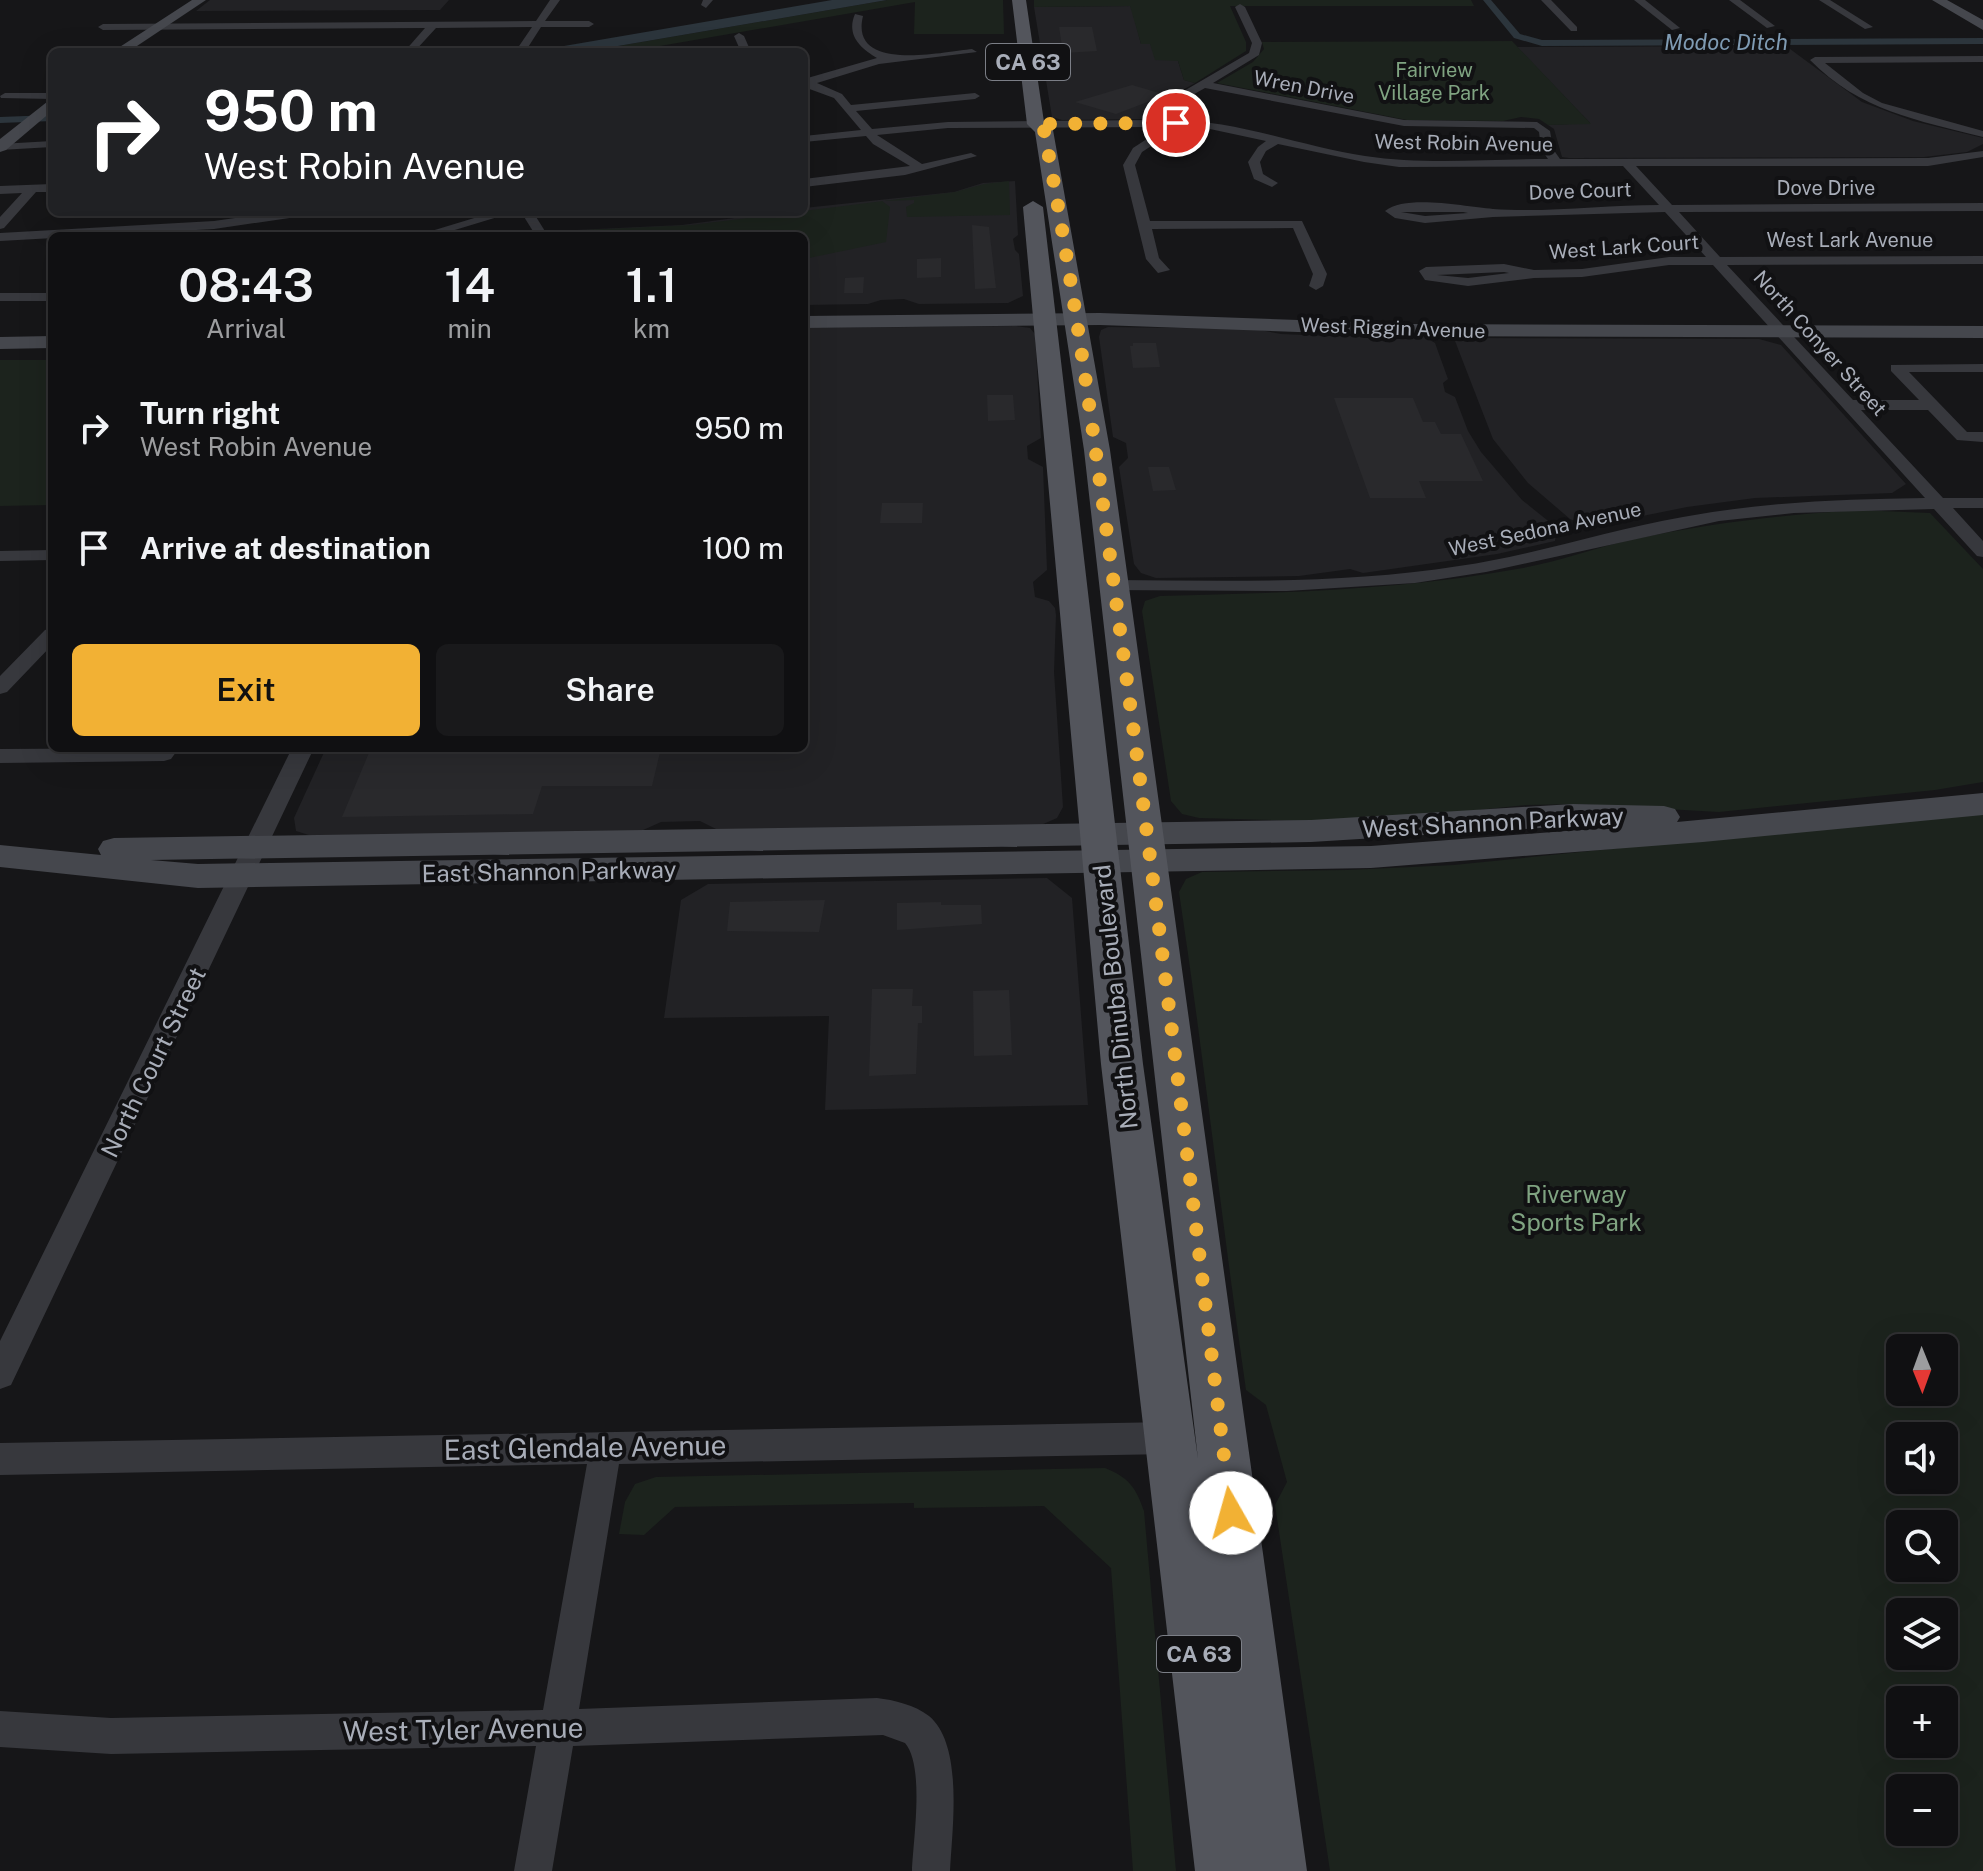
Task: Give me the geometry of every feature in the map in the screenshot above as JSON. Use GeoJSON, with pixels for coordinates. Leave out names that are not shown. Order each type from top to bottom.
{"type":"FeatureCollection","features":[{"type":"Feature","properties":{"kind":"main road","name":"North Dinuba Boulevard"},"geometry":{"type":"LineString","coordinates":[[1019,0],[1036,124],[1044,130],[1074,314],[1127,680],[1276,1871]]}},
{"type":"Feature","properties":{"kind":"main road","name":"North Dinuba Boulevard"},"geometry":{"type":"LineString","coordinates":[[1029,159],[1028,130],[1036,124]]}},
{"type":"Feature","properties":{"kind":"main road","name":"North Dinuba Boulevard"},"geometry":{"type":"LineString","coordinates":[[1031,190],[1126,1103],[1226,1871]]}},
{"type":"Feature","properties":{"kind":"main road"},"geometry":{"type":"LineString","coordinates":[[1063,495],[1083,521],[1092,575],[1105,585],[1114,586]]}},
{"type":"Feature","properties":{"kind":"main road"},"geometry":{"type":"LineString","coordinates":[[1071,589],[1094,595],[1127,680]]}},
{"type":"Feature","properties":{"kind":"main road"},"geometry":{"type":"LineString","coordinates":[[1126,1103],[1154,1166],[1185,1421],[1196,1442],[1225,1464]]}},
{"type":"Feature","properties":{"kind":"main road"},"geometry":{"type":"LineString","coordinates":[[1170,1438],[1195,1458],[1207,1484],[1248,1805],[1266,1871]]}},
{"type":"Feature","properties":{"kind":"street"},"geometry":{"type":"LineString","coordinates":[[124,48],[153,27],[179,15],[200,0]]}},
{"type":"Feature","properties":{"kind":"street"},"geometry":{"type":"LineString","coordinates":[[523,48],[555,0]]}},
{"type":"Feature","properties":{"kind":"street"},"geometry":{"type":"LineString","coordinates":[[1546,0],[1574,29]]}},
{"type":"Feature","properties":{"kind":"street"},"geometry":{"type":"LineString","coordinates":[[1639,0],[1675,28]]}},
{"type":"Feature","properties":{"kind":"street"},"geometry":{"type":"LineString","coordinates":[[1734,0],[1770,26]]}},
{"type":"Feature","properties":{"kind":"street"},"geometry":{"type":"LineString","coordinates":[[1824,0],[1868,27]]}},
{"type":"Feature","properties":{"kind":"street"},"geometry":{"type":"LineString","coordinates":[[1938,0],[1979,21]]}},
{"type":"Feature","properties":{"kind":"street"},"geometry":{"type":"LineString","coordinates":[[1163,270],[1153,259],[1129,165],[1137,150],[1158,137],[1163,113],[1169,104],[1248,59],[1256,50],[1257,43],[1240,7]]}},
{"type":"Feature","properties":{"kind":"street"},"geometry":{"type":"LineString","coordinates":[[858,16],[855,29],[860,39],[888,60]]}},
{"type":"Feature","properties":{"kind":"street"},"geometry":{"type":"LineString","coordinates":[[103,27],[589,24]]}},
{"type":"Feature","properties":{"kind":"street"},"geometry":{"type":"LineString","coordinates":[[413,48],[432,26]]}},
{"type":"Feature","properties":{"kind":"street"},"geometry":{"type":"LineString","coordinates":[[739,36],[744,48]]}},
{"type":"Feature","properties":{"kind":"street"},"geometry":{"type":"LineString","coordinates":[[808,82],[888,60],[972,52]]}},
{"type":"Feature","properties":{"kind":"street"},"geometry":{"type":"LineString","coordinates":[[1983,59],[1815,60],[1859,95],[1878,105],[1983,134]]}},
{"type":"Feature","properties":{"kind":"street"},"geometry":{"type":"LineString","coordinates":[[808,84],[838,96],[884,147],[921,168]]}},
{"type":"Feature","properties":{"kind":"street","name":"Wren Drive"},"geometry":{"type":"LineString","coordinates":[[1203,84],[1387,121],[1530,124],[1542,128],[1547,149],[1557,163]]}},
{"type":"Feature","properties":{"kind":"street"},"geometry":{"type":"LineString","coordinates":[[5,96],[48,96]]}},
{"type":"Feature","properties":{"kind":"street"},"geometry":{"type":"LineString","coordinates":[[851,108],[975,96]]}},
{"type":"Feature","properties":{"kind":"street"},"geometry":{"type":"LineString","coordinates":[[0,147],[39,113]]}},
{"type":"Feature","properties":{"kind":"street","name":"West Robin Avenue"},"geometry":{"type":"LineString","coordinates":[[808,139],[939,125],[1162,122],[1210,126],[1390,162],[1928,162],[1983,154]]}},
{"type":"Feature","properties":{"kind":"street"},"geometry":{"type":"LineString","coordinates":[[1272,183],[1258,176],[1254,162],[1262,149],[1276,140]]}},
{"type":"Feature","properties":{"kind":"street"},"geometry":{"type":"LineString","coordinates":[[0,147],[48,144]]}},
{"type":"Feature","properties":{"kind":"street"},"geometry":{"type":"LineString","coordinates":[[808,182],[921,168],[971,156]]}},
{"type":"Feature","properties":{"kind":"street","name":"North Conyer Street"},"geometry":{"type":"LineString","coordinates":[[1627,163],[1983,552]]}},
{"type":"Feature","properties":{"kind":"street"},"geometry":{"type":"LineString","coordinates":[[0,190],[48,188]]}},
{"type":"Feature","properties":{"kind":"street"},"geometry":{"type":"LineString","coordinates":[[0,225],[32,189]]}},
{"type":"Feature","properties":{"kind":"street","name":"Dove Drive"},"geometry":{"type":"LineString","coordinates":[[1669,209],[1983,207]]}},
{"type":"Feature","properties":{"kind":"street","name":"Dove Court"},"geometry":{"type":"LineString","coordinates":[[1493,213],[1463,208],[1401,208],[1391,211],[1406,218],[1468,218],[1493,213],[1669,209]]}},
{"type":"Feature","properties":{"kind":"street"},"geometry":{"type":"LineString","coordinates":[[89,232],[214,225],[276,216]]}},
{"type":"Feature","properties":{"kind":"street"},"geometry":{"type":"LineString","coordinates":[[444,232],[495,216]]}},
{"type":"Feature","properties":{"kind":"street"},"geometry":{"type":"LineString","coordinates":[[1144,225],[1298,224],[1320,274],[1316,286]]}},
{"type":"Feature","properties":{"kind":"street"},"geometry":{"type":"LineString","coordinates":[[0,237],[48,234]]}},
{"type":"Feature","properties":{"kind":"street","name":"West Lark Avenue"},"geometry":{"type":"LineString","coordinates":[[1718,261],[1983,260]]}},
{"type":"Feature","properties":{"kind":"street","name":"West Lark Court"},"geometry":{"type":"LineString","coordinates":[[1534,274],[1504,268],[1426,271],[1430,277],[1442,279],[1510,279],[1658,262],[1718,261]]}},
{"type":"Feature","properties":{"kind":"street"},"geometry":{"type":"LineString","coordinates":[[0,297],[48,297]]}},
{"type":"Feature","properties":{"kind":"street","name":"West Riggin Avenue"},"geometry":{"type":"LineString","coordinates":[[808,311],[1561,320],[1983,332]]}},
{"type":"Feature","properties":{"kind":"street","name":"West Riggin Avenue"},"geometry":{"type":"LineString","coordinates":[[808,322],[1045,314]]}},
{"type":"Feature","properties":{"kind":"street","name":"West Riggin Avenue"},"geometry":{"type":"LineString","coordinates":[[1074,314],[1441,330],[1983,323]]}},
{"type":"Feature","properties":{"kind":"street"},"geometry":{"type":"LineString","coordinates":[[1441,330],[1453,325],[1528,324],[1561,320]]}},
{"type":"Feature","properties":{"kind":"street"},"geometry":{"type":"LineString","coordinates":[[0,343],[48,342]]}},
{"type":"Feature","properties":{"kind":"street"},"geometry":{"type":"LineString","coordinates":[[0,355],[48,354]]}},
{"type":"Feature","properties":{"kind":"street"},"geometry":{"type":"LineString","coordinates":[[1983,368],[1896,368],[1963,437],[1983,437]]}},
{"type":"Feature","properties":{"kind":"street"},"geometry":{"type":"LineString","coordinates":[[1850,405],[1932,405]]}},
{"type":"Feature","properties":{"kind":"street","name":"West Sedona Avenue"},"geometry":{"type":"LineString","coordinates":[[1114,586],[1255,586],[1398,579],[1513,561],[1682,522],[1810,506],[1983,503]]}},
{"type":"Feature","properties":{"kind":"street"},"geometry":{"type":"LineString","coordinates":[[0,556],[48,555]]}},
{"type":"Feature","properties":{"kind":"street"},"geometry":{"type":"LineString","coordinates":[[0,688],[48,638]]}},
{"type":"Feature","properties":{"kind":"street"},"geometry":{"type":"LineString","coordinates":[[0,756],[133,752]]}},
{"type":"Feature","properties":{"kind":"street","name":"North Court Street"},"geometry":{"type":"LineString","coordinates":[[0,1374],[301,752]]}},
{"type":"Feature","properties":{"kind":"street","name":"West Shannon Parkway"},"geometry":{"type":"LineString","coordinates":[[1149,847],[1587,814],[1749,818],[1983,793]]}},
{"type":"Feature","properties":{"kind":"street","name":"West Shannon Parkway"},"geometry":{"type":"LineString","coordinates":[[1099,848],[1420,854],[1983,804]]}},
{"type":"Feature","properties":{"kind":"street"},"geometry":{"type":"LineString","coordinates":[[675,856],[689,859],[813,854],[918,838],[1099,848]]}},
{"type":"Feature","properties":{"kind":"street","name":"East Shannon Parkway"},"geometry":{"type":"LineString","coordinates":[[0,854],[257,846],[675,856],[1099,848]]}},
{"type":"Feature","properties":{"kind":"street","name":"East Shannon Parkway"},"geometry":{"type":"LineString","coordinates":[[0,854],[198,876],[450,873],[675,856]]}},
{"type":"Feature","properties":{"kind":"street","name":"East Glendale Avenue"},"geometry":{"type":"LineString","coordinates":[[0,1459],[1170,1438]]}},
{"type":"Feature","properties":{"kind":"street"},"geometry":{"type":"LineString","coordinates":[[533,1871],[606,1447]]}},
{"type":"Feature","properties":{"kind":"street","name":"West Tyler Avenue"},"geometry":{"type":"LineString","coordinates":[[0,1729],[111,1736],[877,1716],[897,1719],[922,1734],[929,1747],[932,1765],[931,1871]]}},
{"type":"Feature","properties":{"kind":"shaded area"},"geometry":{"type":"Polygon","coordinates":[[[210,0],[449,0],[440,10],[196,11],[210,0]]]}},
{"type":"Feature","properties":{"kind":"shaded area"},"geometry":{"type":"Polygon","coordinates":[[[832,0],[887,0],[606,48],[552,48],[832,0]]]}},
{"type":"Feature","properties":{"kind":"shaded area"},"geometry":{"type":"Polygon","coordinates":[[[1131,6],[1141,44],[1150,44],[1178,61],[1184,80],[1195,83],[1160,103],[1145,119],[1062,120],[1052,117],[1034,7],[1131,6]]]}},
{"type":"Feature","properties":{"kind":"shaded area"},"geometry":{"type":"Polygon","coordinates":[[[1786,46],[1862,102],[1913,121],[1983,138],[1983,144],[1967,152],[1924,157],[1562,157],[1554,129],[1548,125],[1590,123],[1517,47],[1786,46]]]}},
{"type":"Feature","properties":{"kind":"shaded area"},"geometry":{"type":"Polygon","coordinates":[[[1015,181],[1018,235],[1013,239],[1019,254],[1023,296],[1008,303],[919,304],[904,299],[868,304],[808,305],[808,232],[554,231],[682,225],[749,216],[808,216],[808,208],[954,192],[983,183],[1015,181]]]}},
{"type":"Feature","properties":{"kind":"shaded area"},"geometry":{"type":"Polygon","coordinates":[[[1016,326],[1030,328],[1035,334],[1041,438],[1027,446],[1028,459],[1043,467],[1047,570],[1033,582],[1035,597],[1049,601],[1056,615],[1054,672],[1063,807],[1057,818],[1041,825],[718,830],[700,821],[661,822],[641,831],[315,837],[296,831],[294,818],[324,752],[808,752],[808,328],[1016,326]]]}},
{"type":"Feature","properties":{"kind":"shaded area"},"geometry":{"type":"Polygon","coordinates":[[[1108,327],[1255,329],[1281,334],[1328,336],[1423,336],[1435,343],[1448,379],[1443,383],[1445,392],[1455,397],[1468,431],[1481,452],[1522,500],[1557,528],[1555,541],[1497,554],[1363,573],[1350,569],[1299,576],[1156,578],[1141,573],[1134,564],[1119,467],[1128,458],[1126,443],[1113,437],[1099,337],[1101,330],[1108,327]]]}},
{"type":"Feature","properties":{"kind":"shaded area"},"geometry":{"type":"Polygon","coordinates":[[[1466,338],[1759,339],[1781,345],[1906,484],[1892,493],[1755,498],[1687,507],[1588,527],[1570,519],[1528,483],[1493,439],[1455,341],[1466,338]]]}},
{"type":"Feature","properties":{"kind":"shaded area"},"geometry":{"type":"Polygon","coordinates":[[[1047,878],[1072,898],[1088,1105],[825,1110],[829,1016],[664,1018],[681,900],[708,884],[1047,878]]]}},
{"type":"Feature","properties":{"kind":"green space"},"geometry":{"type":"Polygon","coordinates":[[[887,0],[1003,0],[1004,34],[914,34],[915,2],[648,48],[606,48],[887,0]]]}},
{"type":"Feature","properties":{"kind":"green space"},"geometry":{"type":"Polygon","coordinates":[[[1034,0],[1471,0],[1474,6],[1230,6],[1246,42],[1246,51],[1195,83],[1184,80],[1178,61],[1155,60],[1150,44],[1141,44],[1130,6],[1034,7],[1034,0]]]}},
{"type":"Feature","properties":{"kind":"green space","name":"Fairview Village Park"},"geometry":{"type":"Polygon","coordinates":[[[1512,41],[1591,124],[1548,125],[1539,119],[1521,117],[1503,121],[1407,120],[1217,83],[1253,62],[1264,49],[1262,42],[1512,41]]]}},
{"type":"Feature","properties":{"kind":"green space"},"geometry":{"type":"Polygon","coordinates":[[[1009,181],[1010,215],[907,217],[906,207],[914,200],[884,201],[1009,181]]]}},
{"type":"Feature","properties":{"kind":"green space"},"geometry":{"type":"Polygon","coordinates":[[[882,201],[890,207],[886,242],[808,258],[808,232],[562,231],[692,225],[763,216],[808,216],[808,210],[882,201]]]}},
{"type":"Feature","properties":{"kind":"green space"},"geometry":{"type":"Polygon","coordinates":[[[0,360],[48,360],[48,505],[0,506],[0,360]]]}},
{"type":"Feature","properties":{"kind":"green space"},"geometry":{"type":"Polygon","coordinates":[[[1857,510],[1930,513],[1983,569],[1983,782],[1935,790],[1719,812],[1579,804],[1526,805],[1429,815],[1307,821],[1199,818],[1182,814],[1171,801],[1142,611],[1145,601],[1160,596],[1297,592],[1433,581],[1523,568],[1621,542],[1690,528],[1857,510]]]}},
{"type":"Feature","properties":{"kind":"green space","name":"Riverway Sports Park"},"geometry":{"type":"Polygon","coordinates":[[[1983,811],[1983,1871],[1330,1871],[1275,1505],[1287,1482],[1266,1405],[1246,1390],[1179,892],[1186,879],[1202,872],[1454,865],[1983,811]]]}},
{"type":"Feature","properties":{"kind":"green space"},"geometry":{"type":"Polygon","coordinates":[[[1105,1468],[1130,1484],[1144,1511],[1176,1871],[1133,1871],[1111,1568],[1044,1506],[914,1508],[914,1503],[675,1507],[644,1535],[619,1534],[625,1502],[635,1484],[656,1477],[1105,1468]]]}},
{"type":"Feature","properties":{"kind":"building"},"geometry":{"type":"Polygon","coordinates":[[[1059,27],[1092,27],[1097,51],[1063,53],[1059,27]]]}},
{"type":"Feature","properties":{"kind":"building"},"geometry":{"type":"Polygon","coordinates":[[[1132,85],[1166,95],[1116,114],[1075,102],[1132,85]]]}},
{"type":"Feature","properties":{"kind":"building"},"geometry":{"type":"Polygon","coordinates":[[[972,225],[989,227],[996,288],[975,289],[972,225]]]}},
{"type":"Feature","properties":{"kind":"building"},"geometry":{"type":"Polygon","coordinates":[[[941,258],[941,277],[917,278],[917,259],[941,258]]]}},
{"type":"Feature","properties":{"kind":"building"},"geometry":{"type":"Polygon","coordinates":[[[864,277],[863,293],[844,293],[845,278],[864,277]]]}},
{"type":"Feature","properties":{"kind":"building"},"geometry":{"type":"Polygon","coordinates":[[[1133,343],[1156,343],[1160,367],[1133,368],[1130,346],[1133,343]]]}},
{"type":"Feature","properties":{"kind":"building"},"geometry":{"type":"Polygon","coordinates":[[[987,395],[1013,395],[1015,420],[988,421],[987,395]]]}},
{"type":"Feature","properties":{"kind":"building"},"geometry":{"type":"Polygon","coordinates":[[[1334,398],[1413,398],[1423,422],[1435,422],[1441,434],[1461,434],[1483,481],[1419,481],[1426,498],[1370,498],[1334,398]]]}},
{"type":"Feature","properties":{"kind":"building"},"geometry":{"type":"Polygon","coordinates":[[[1148,467],[1169,467],[1176,490],[1153,491],[1148,467]]]}},
{"type":"Feature","properties":{"kind":"building"},"geometry":{"type":"Polygon","coordinates":[[[882,503],[923,503],[922,523],[880,523],[882,503]]]}},
{"type":"Feature","properties":{"kind":"building"},"geometry":{"type":"Polygon","coordinates":[[[369,752],[660,752],[652,786],[542,786],[533,814],[342,817],[369,752]]]}},
{"type":"Feature","properties":{"kind":"building"},"geometry":{"type":"Polygon","coordinates":[[[825,900],[819,932],[727,931],[730,902],[825,900]]]}},
{"type":"Feature","properties":{"kind":"building"},"geometry":{"type":"Polygon","coordinates":[[[941,902],[941,905],[981,905],[982,924],[897,930],[897,903],[941,902]]]}},
{"type":"Feature","properties":{"kind":"building"},"geometry":{"type":"Polygon","coordinates":[[[872,989],[913,989],[912,1006],[922,1006],[922,1023],[918,1023],[916,1074],[869,1076],[872,989]]]}},
{"type":"Feature","properties":{"kind":"building"},"geometry":{"type":"Polygon","coordinates":[[[1009,990],[1012,1055],[974,1056],[973,991],[1009,990]]]}},
{"type":"Feature","properties":{"kind":"waterway","name":"Modoc Ditch"},"geometry":{"type":"LineString","coordinates":[[1487,0],[1517,36],[1542,43],[1983,41]]}},
{"type":"Feature","properties":{"kind":"waterway","name":"Modoc Ditch"},"geometry":{"type":"LineString","coordinates":[[0,120],[48,118]]}},
{"type":"Feature","properties":{"kind":"route"},"geometry":{"type":"LineString","coordinates":[[1176,123],[1036,124],[1044,130],[1097,450],[1231,1513]]}}]}
